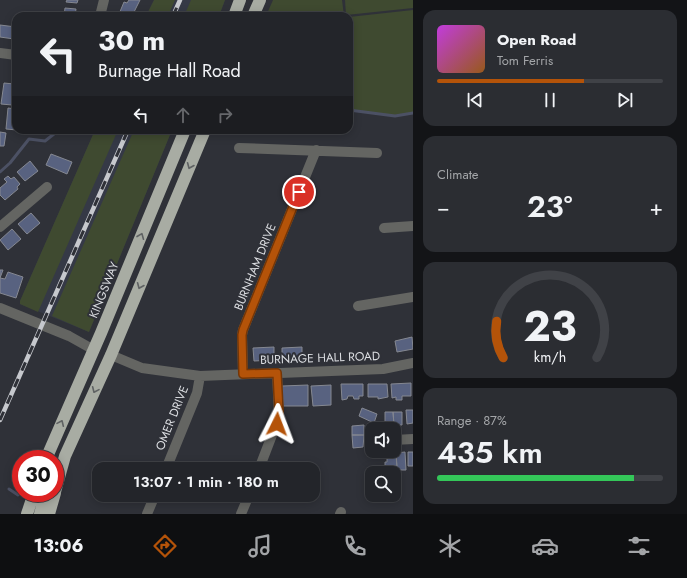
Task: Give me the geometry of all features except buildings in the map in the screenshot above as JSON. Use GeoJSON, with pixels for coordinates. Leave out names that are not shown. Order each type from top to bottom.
{"type":"FeatureCollection","features":[{"type":"Feature","properties":{"kind":"highway"},"geometry":{"type":"LineString","coordinates":[[236,12],[240,0]]}},
{"type":"Feature","properties":{"kind":"highway"},"geometry":{"type":"LineString","coordinates":[[255,12],[260,0]]}},
{"type":"Feature","properties":{"kind":"highway","name":"KINGSWAY"},"geometry":{"type":"LineString","coordinates":[[50,450],[94,350],[183,134]]}},
{"type":"Feature","properties":{"kind":"highway"},"geometry":{"type":"LineString","coordinates":[[64,460],[111,355],[203,134]]}},
{"type":"Feature","properties":{"kind":"highway"},"geometry":{"type":"LineString","coordinates":[[27,514],[31,502]]}},
{"type":"Feature","properties":{"kind":"highway"},"geometry":{"type":"LineString","coordinates":[[40,514],[43,502]]}},
{"type":"Feature","properties":{"kind":"highway"},"geometry":{"type":"LineString","coordinates":[[49,514],[52,502]]}},
{"type":"Feature","properties":{"kind":"street"},"geometry":{"type":"LineString","coordinates":[[101,12],[104,0]]}},
{"type":"Feature","properties":{"kind":"street"},"geometry":{"type":"LineString","coordinates":[[0,53],[12,54]]}},
{"type":"Feature","properties":{"kind":"street"},"geometry":{"type":"LineString","coordinates":[[239,148],[377,153]]}},
{"type":"Feature","properties":{"kind":"street","name":"BURNHAM DRIVE"},"geometry":{"type":"LineString","coordinates":[[243,374],[243,330],[316,150]]}},
{"type":"Feature","properties":{"kind":"street"},"geometry":{"type":"LineString","coordinates":[[0,227],[47,187]]}},
{"type":"Feature","properties":{"kind":"street"},"geometry":{"type":"LineString","coordinates":[[384,228],[413,226]]}},
{"type":"Feature","properties":{"kind":"street"},"geometry":{"type":"LineString","coordinates":[[358,306],[413,297]]}},
{"type":"Feature","properties":{"kind":"street"},"geometry":{"type":"LineString","coordinates":[[0,308],[69,336],[94,350]]}},
{"type":"Feature","properties":{"kind":"street","name":"BURNAGE HALL ROAD"},"geometry":{"type":"LineString","coordinates":[[111,355],[148,370],[200,376],[383,369],[413,363]]}},
{"type":"Feature","properties":{"kind":"street"},"geometry":{"type":"LineString","coordinates":[[262,462],[279,417],[277,373]]}},
{"type":"Feature","properties":{"kind":"street","name":"OMER DRIVE"},"geometry":{"type":"LineString","coordinates":[[169,462],[197,393],[200,376]]}},
{"type":"Feature","properties":{"kind":"street"},"geometry":{"type":"LineString","coordinates":[[401,440],[413,439]]}},
{"type":"Feature","properties":{"kind":"street"},"geometry":{"type":"LineString","coordinates":[[147,514],[152,502]]}},
{"type":"Feature","properties":{"kind":"street"},"geometry":{"type":"LineString","coordinates":[[241,514],[246,502]]}},
{"type":"Feature","properties":{"kind":"shaded area"},"geometry":{"type":"Polygon","coordinates":[[[154,0],[225,0],[220,12],[148,12],[154,0]]]}},
{"type":"Feature","properties":{"kind":"shaded area"},"geometry":{"type":"Polygon","coordinates":[[[93,134],[170,134],[89,332],[20,304],[93,134]]]}},
{"type":"Feature","properties":{"kind":"green space"},"geometry":{"type":"Polygon","coordinates":[[[154,0],[175,0],[170,12],[148,12],[154,0]]]}},
{"type":"Feature","properties":{"kind":"green space"},"geometry":{"type":"Polygon","coordinates":[[[191,0],[225,0],[220,12],[186,12],[191,0]]]}},
{"type":"Feature","properties":{"kind":"green space"},"geometry":{"type":"Polygon","coordinates":[[[273,0],[342,0],[344,12],[268,12],[273,0]]]}},
{"type":"Feature","properties":{"kind":"green space"},"geometry":{"type":"Polygon","coordinates":[[[345,0],[413,0],[413,8],[353,14],[353,12],[346,12],[345,0]]]}},
{"type":"Feature","properties":{"kind":"green space"},"geometry":{"type":"Polygon","coordinates":[[[413,10],[413,113],[395,116],[353,111],[353,17],[413,10]]]}},
{"type":"Feature","properties":{"kind":"green space"},"geometry":{"type":"Polygon","coordinates":[[[93,134],[116,134],[38,312],[20,304],[93,134]]]}},
{"type":"Feature","properties":{"kind":"green space"},"geometry":{"type":"Polygon","coordinates":[[[132,134],[170,134],[89,332],[52,316],[132,134]]]}},
{"type":"Feature","properties":{"kind":"waterway"},"geometry":{"type":"LineString","coordinates":[[353,111],[395,116],[413,113]]}},
{"type":"Feature","properties":{"kind":"waterway"},"geometry":{"type":"LineString","coordinates":[[0,172],[10,163],[29,139],[45,141],[54,134]]}},
{"type":"Feature","properties":{"kind":"railway"},"geometry":{"type":"LineString","coordinates":[[175,12],[180,0]]}},
{"type":"Feature","properties":{"kind":"railway"},"geometry":{"type":"LineString","coordinates":[[0,420],[126,134]]}},
{"type":"Feature","properties":{"kind":"route"},"geometry":{"type":"LineString","coordinates":[[277,424],[279,417],[277,373],[243,374],[242,335],[299,192]]}}]}
